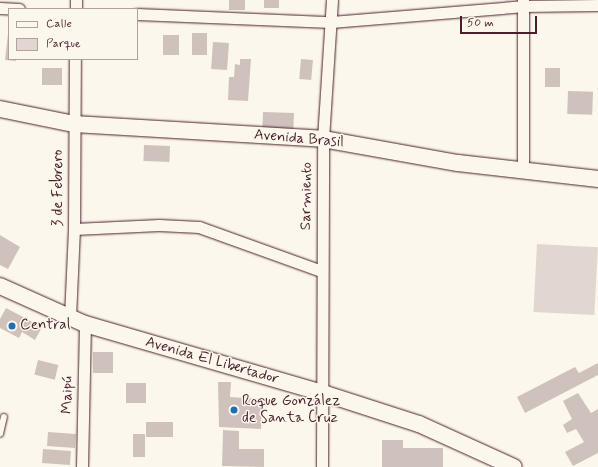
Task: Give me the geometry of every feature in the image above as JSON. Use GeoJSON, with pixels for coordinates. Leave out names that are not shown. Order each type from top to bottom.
{"type":"FeatureCollection","features":[{"type":"Feature","properties":{"kind":"main road","name":"Avenida Brasil"},"geometry":{"type":"LineString","coordinates":[[0,109],[74,124],[322,139],[523,172],[598,179]]}},
{"type":"Feature","properties":{"kind":"main road","name":"Avenida El Libertador"},"geometry":{"type":"LineString","coordinates":[[0,286],[85,324],[323,393],[419,424],[514,467]]}},
{"type":"Feature","properties":{"kind":"street","name":"Sarmiento"},"geometry":{"type":"LineString","coordinates":[[322,467],[322,139],[332,0]]}},
{"type":"Feature","properties":{"kind":"street"},"geometry":{"type":"LineString","coordinates":[[523,172],[524,3]]}},
{"type":"Feature","properties":{"kind":"street"},"geometry":{"type":"LineString","coordinates":[[138,14],[331,22],[524,3],[598,5]]}},
{"type":"Feature","properties":{"kind":"street","name":"3 de Febrero"},"geometry":{"type":"LineString","coordinates":[[70,318],[74,229],[75,60]]}},
{"type":"Feature","properties":{"kind":"street"},"geometry":{"type":"LineString","coordinates":[[74,229],[159,225],[199,227],[321,271]]}},
{"type":"Feature","properties":{"kind":"street","name":"Maipú"},"geometry":{"type":"LineString","coordinates":[[82,467],[85,324]]}},
{"type":"Feature","properties":{"kind":"lane"},"geometry":{"type":"LineString","coordinates":[[0,434],[4,417]]}},
{"type":"Feature","properties":{"kind":"green space"},"geometry":{"type":"Polygon","coordinates":[[[537,244],[598,247],[594,315],[533,312],[537,244]]]}},
{"type":"Feature","properties":{"kind":"building"},"geometry":{"type":"Polygon","coordinates":[[[229,0],[245,0],[245,10],[229,10],[229,0]]]}},
{"type":"Feature","properties":{"kind":"building"},"geometry":{"type":"Polygon","coordinates":[[[264,0],[279,0],[279,8],[264,8],[264,0]]]}},
{"type":"Feature","properties":{"kind":"building"},"geometry":{"type":"Polygon","coordinates":[[[192,33],[207,33],[207,55],[192,55],[192,33]]]}},
{"type":"Feature","properties":{"kind":"building"},"geometry":{"type":"Polygon","coordinates":[[[8,34],[8,60],[16,61],[5,60],[8,34]]]}},
{"type":"Feature","properties":{"kind":"building"},"geometry":{"type":"Polygon","coordinates":[[[163,35],[179,35],[179,55],[163,55],[163,35]]]}},
{"type":"Feature","properties":{"kind":"building"},"geometry":{"type":"Polygon","coordinates":[[[213,42],[229,43],[227,70],[211,69],[213,42]]]}},
{"type":"Feature","properties":{"kind":"building"},"geometry":{"type":"Polygon","coordinates":[[[240,59],[251,59],[248,101],[228,100],[229,77],[234,77],[235,64],[240,65],[240,59]]]}},
{"type":"Feature","properties":{"kind":"building"},"geometry":{"type":"Polygon","coordinates":[[[301,59],[313,60],[311,80],[299,79],[301,59]]]}},
{"type":"Feature","properties":{"kind":"building"},"geometry":{"type":"Polygon","coordinates":[[[42,68],[62,68],[62,85],[42,85],[42,68]]]}},
{"type":"Feature","properties":{"kind":"building"},"geometry":{"type":"Polygon","coordinates":[[[545,68],[560,68],[560,87],[545,87],[545,68]]]}},
{"type":"Feature","properties":{"kind":"building"},"geometry":{"type":"Polygon","coordinates":[[[568,91],[593,92],[592,115],[567,114],[568,91]]]}},
{"type":"Feature","properties":{"kind":"building"},"geometry":{"type":"Polygon","coordinates":[[[263,112],[294,113],[293,129],[262,128],[263,112]]]}},
{"type":"Feature","properties":{"kind":"building"},"geometry":{"type":"Polygon","coordinates":[[[144,145],[170,146],[169,162],[143,161],[144,145]]]}},
{"type":"Feature","properties":{"kind":"building"},"geometry":{"type":"Polygon","coordinates":[[[0,235],[20,247],[8,269],[0,265],[0,235]]]}},
{"type":"Feature","properties":{"kind":"building"},"geometry":{"type":"Polygon","coordinates":[[[6,308],[42,327],[35,340],[22,332],[19,338],[0,328],[0,319],[6,308]]]}},
{"type":"Feature","properties":{"kind":"building"},"geometry":{"type":"Polygon","coordinates":[[[93,352],[113,352],[113,373],[93,373],[93,352]]]}},
{"type":"Feature","properties":{"kind":"building"},"geometry":{"type":"Polygon","coordinates":[[[38,360],[58,365],[55,380],[34,375],[38,360]]]}},
{"type":"Feature","properties":{"kind":"building"},"geometry":{"type":"Polygon","coordinates":[[[598,363],[598,375],[525,413],[517,397],[575,367],[579,373],[598,363]]]}},
{"type":"Feature","properties":{"kind":"building"},"geometry":{"type":"Polygon","coordinates":[[[218,382],[231,382],[230,397],[262,399],[261,429],[219,427],[218,382]]]}},
{"type":"Feature","properties":{"kind":"building"},"geometry":{"type":"Polygon","coordinates":[[[126,383],[146,383],[146,403],[126,403],[126,383]]]}},
{"type":"Feature","properties":{"kind":"building"},"geometry":{"type":"Polygon","coordinates":[[[578,393],[591,413],[598,409],[598,453],[573,466],[565,452],[584,442],[576,429],[567,433],[563,425],[572,419],[563,401],[578,393]]]}},
{"type":"Feature","properties":{"kind":"building"},"geometry":{"type":"Polygon","coordinates":[[[146,422],[173,422],[173,437],[146,437],[146,422]]]}},
{"type":"Feature","properties":{"kind":"building"},"geometry":{"type":"Polygon","coordinates":[[[223,430],[239,431],[239,449],[264,449],[264,467],[222,466],[223,430]]]}},
{"type":"Feature","properties":{"kind":"building"},"geometry":{"type":"Polygon","coordinates":[[[48,432],[76,434],[75,448],[47,446],[48,432]]]}},
{"type":"Feature","properties":{"kind":"building"},"geometry":{"type":"Polygon","coordinates":[[[133,434],[145,434],[145,457],[133,457],[133,434]]]}},
{"type":"Feature","properties":{"kind":"building"},"geometry":{"type":"Polygon","coordinates":[[[382,440],[403,440],[403,448],[443,448],[443,467],[382,467],[382,440]]]}},
{"type":"Feature","properties":{"kind":"building"},"geometry":{"type":"Polygon","coordinates":[[[43,449],[71,451],[70,465],[42,463],[43,449]]]}},
{"type":"Feature","properties":{"kind":"place","name":"Central"},"geometry":{"type":"Point","coordinates":[12,326]}},
{"type":"Feature","properties":{"kind":"place","name":"Roque González de Santa Cruz"},"geometry":{"type":"Point","coordinates":[234,410]}}]}
